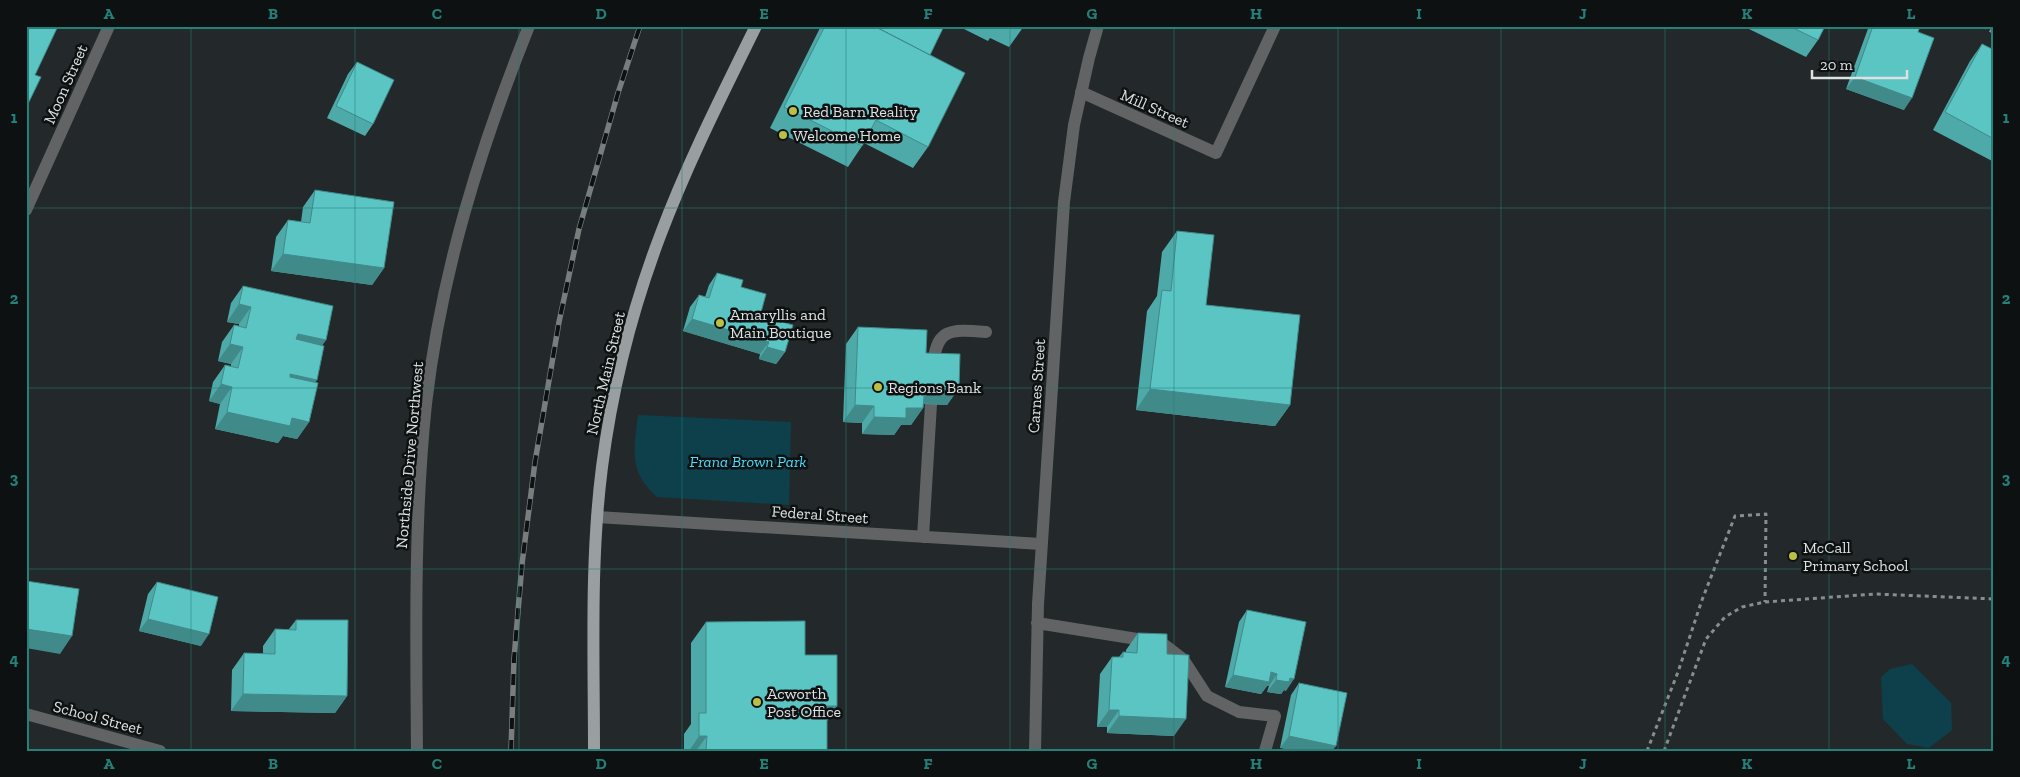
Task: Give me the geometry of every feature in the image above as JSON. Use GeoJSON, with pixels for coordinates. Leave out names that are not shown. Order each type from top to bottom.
{"type":"FeatureCollection","features":[{"type":"Feature","properties":{"kind":"main road","name":"North Main Street"},"geometry":{"type":"LineString","coordinates":[[594,751],[594,580],[597,517],[605,448],[617,385],[643,285],[674,202],[709,121],[756,26]]}},
{"type":"Feature","properties":{"kind":"street","name":"Moon Street"},"geometry":{"type":"LineString","coordinates":[[26,210],[109,26]]}},
{"type":"Feature","properties":{"kind":"street","name":"Northside Drive Northwest"},"geometry":{"type":"LineString","coordinates":[[417,751],[416,572],[426,404],[435,345],[445,287],[466,205],[491,124],[529,26]]}},
{"type":"Feature","properties":{"kind":"street","name":"Carnes Street"},"geometry":{"type":"LineString","coordinates":[[1035,751],[1037,623],[1041,544],[1064,202],[1068,163],[1081,92],[1098,26]]}},
{"type":"Feature","properties":{"kind":"street","name":"Mill Street"},"geometry":{"type":"LineString","coordinates":[[1081,92],[1216,153],[1275,26]]}},
{"type":"Feature","properties":{"kind":"street"},"geometry":{"type":"LineString","coordinates":[[933,370],[934,351],[941,338],[947,333],[964,330],[986,332]]}},
{"type":"Feature","properties":{"kind":"street"},"geometry":{"type":"LineString","coordinates":[[923,537],[931,404]]}},
{"type":"Feature","properties":{"kind":"street","name":"Federal Street"},"geometry":{"type":"LineString","coordinates":[[597,517],[1041,544]]}},
{"type":"Feature","properties":{"kind":"street"},"geometry":{"type":"LineString","coordinates":[[1037,623],[1162,643],[1183,659],[1207,696],[1239,712],[1276,716],[1265,751]]}},
{"type":"Feature","properties":{"kind":"street","name":"School Street"},"geometry":{"type":"LineString","coordinates":[[26,714],[160,751]]}},
{"type":"Feature","properties":{"kind":"path"},"geometry":{"type":"LineString","coordinates":[[1983,26],[1994,33]]}},
{"type":"Feature","properties":{"kind":"path"},"geometry":{"type":"LineString","coordinates":[[1648,751],[1678,672],[1702,600],[1736,516],[1766,514],[1765,602]]}},
{"type":"Feature","properties":{"kind":"path"},"geometry":{"type":"LineString","coordinates":[[1664,751],[1706,639],[1725,617],[1742,607],[1765,602],[1875,594],[1994,598]]}},
{"type":"Feature","properties":{"kind":"green space","name":"Frana Brown Park"},"geometry":{"type":"Polygon","coordinates":[[[638,415],[791,422],[789,505],[657,497],[641,478],[637,469],[635,439],[638,415]]]}},
{"type":"Feature","properties":{"kind":"green space"},"geometry":{"type":"Polygon","coordinates":[[[1912,664],[1951,703],[1952,730],[1929,748],[1907,744],[1883,719],[1881,677],[1890,669],[1912,664]]]}},
{"type":"Feature","properties":{"kind":"building"},"geometry":{"type":"Polygon","coordinates":[[[26,26],[58,26],[35,75],[41,77],[26,108],[26,26]]]}},
{"type":"Feature","properties":{"kind":"building"},"geometry":{"type":"Polygon","coordinates":[[[825,26],[874,26],[965,73],[928,147],[876,120],[862,146],[784,107],[825,26]]]}},
{"type":"Feature","properties":{"kind":"building"},"geometry":{"type":"Polygon","coordinates":[[[874,26],[944,26],[930,55],[874,26]]]}},
{"type":"Feature","properties":{"kind":"building"},"geometry":{"type":"Polygon","coordinates":[[[1789,26],[1825,26],[1818,40],[1789,26]]]}},
{"type":"Feature","properties":{"kind":"building"},"geometry":{"type":"Polygon","coordinates":[[[1873,26],[1920,26],[1918,32],[1934,38],[1912,98],[1855,77],[1873,26]]]}},
{"type":"Feature","properties":{"kind":"building"},"geometry":{"type":"Polygon","coordinates":[[[1982,44],[1994,50],[1994,139],[1945,112],[1982,44]]]}},
{"type":"Feature","properties":{"kind":"building"},"geometry":{"type":"Polygon","coordinates":[[[357,62],[394,80],[373,124],[336,106],[357,62]]]}},
{"type":"Feature","properties":{"kind":"building"},"geometry":{"type":"Polygon","coordinates":[[[315,190],[394,202],[384,268],[283,254],[288,220],[310,223],[315,190]]]}},
{"type":"Feature","properties":{"kind":"building"},"geometry":{"type":"Polygon","coordinates":[[[1177,231],[1214,235],[1206,305],[1300,315],[1290,405],[1150,389],[1162,290],[1171,291],[1177,231]]]}},
{"type":"Feature","properties":{"kind":"building"},"geometry":{"type":"Polygon","coordinates":[[[717,273],[743,280],[741,287],[766,294],[760,316],[793,325],[785,352],[767,347],[769,342],[692,319],[699,295],[709,298],[717,273]]]}},
{"type":"Feature","properties":{"kind":"building"},"geometry":{"type":"Polygon","coordinates":[[[243,286],[333,306],[326,340],[298,334],[296,339],[324,346],[317,380],[290,374],[290,377],[318,383],[309,422],[292,418],[290,426],[227,412],[232,387],[221,384],[225,365],[238,368],[243,347],[230,344],[234,325],[246,328],[251,307],[239,304],[243,286]]]}},
{"type":"Feature","properties":{"kind":"building"},"geometry":{"type":"Polygon","coordinates":[[[858,327],[927,330],[926,353],[960,354],[959,388],[925,386],[923,408],[906,408],[906,418],[874,417],[874,406],[855,405],[858,327]]]}},
{"type":"Feature","properties":{"kind":"building"},"geometry":{"type":"Polygon","coordinates":[[[26,581],[79,589],[72,636],[26,629],[26,581]]]}},
{"type":"Feature","properties":{"kind":"building"},"geometry":{"type":"Polygon","coordinates":[[[157,582],[218,597],[209,634],[148,619],[157,582]]]}},
{"type":"Feature","properties":{"kind":"building"},"geometry":{"type":"Polygon","coordinates":[[[1247,610],[1306,622],[1294,679],[1290,678],[1289,682],[1276,680],[1277,674],[1271,672],[1269,682],[1233,675],[1247,610]]]}},
{"type":"Feature","properties":{"kind":"building"},"geometry":{"type":"Polygon","coordinates":[[[296,620],[348,620],[347,696],[243,694],[244,653],[275,654],[275,629],[296,630],[296,620]]]}},
{"type":"Feature","properties":{"kind":"building","name":"Acworth Post Office"},"geometry":{"type":"Polygon","coordinates":[[[805,621],[805,655],[837,655],[837,706],[827,706],[827,751],[706,751],[707,736],[699,736],[699,713],[706,713],[706,622],[805,621]]]}},
{"type":"Feature","properties":{"kind":"building"},"geometry":{"type":"Polygon","coordinates":[[[1138,633],[1167,634],[1167,654],[1189,655],[1186,719],[1119,716],[1119,710],[1109,710],[1112,657],[1123,657],[1123,652],[1137,653],[1138,633]]]}},
{"type":"Feature","properties":{"kind":"building"},"geometry":{"type":"Polygon","coordinates":[[[1299,683],[1347,693],[1336,746],[1289,736],[1299,683]]]}},
{"type":"Feature","properties":{"kind":"railway"},"geometry":{"type":"LineString","coordinates":[[511,751],[514,659],[522,564],[535,462],[559,322],[579,229],[618,93],[640,26]]}},
{"type":"Feature","properties":{"kind":"place","name":"Red Barn Reality"},"geometry":{"type":"Point","coordinates":[793,111]}},
{"type":"Feature","properties":{"kind":"place","name":"Welcome Home"},"geometry":{"type":"Point","coordinates":[783,135]}},
{"type":"Feature","properties":{"kind":"place","name":"Amaryllis and Main Boutique"},"geometry":{"type":"Point","coordinates":[720,323]}},
{"type":"Feature","properties":{"kind":"place","name":"Regions Bank"},"geometry":{"type":"Point","coordinates":[878,387]}},
{"type":"Feature","properties":{"kind":"place","name":"McCall Primary School"},"geometry":{"type":"Point","coordinates":[1793,556]}},
{"type":"Feature","properties":{"kind":"place","name":"Acworth Post Office"},"geometry":{"type":"Point","coordinates":[757,702]}}]}
